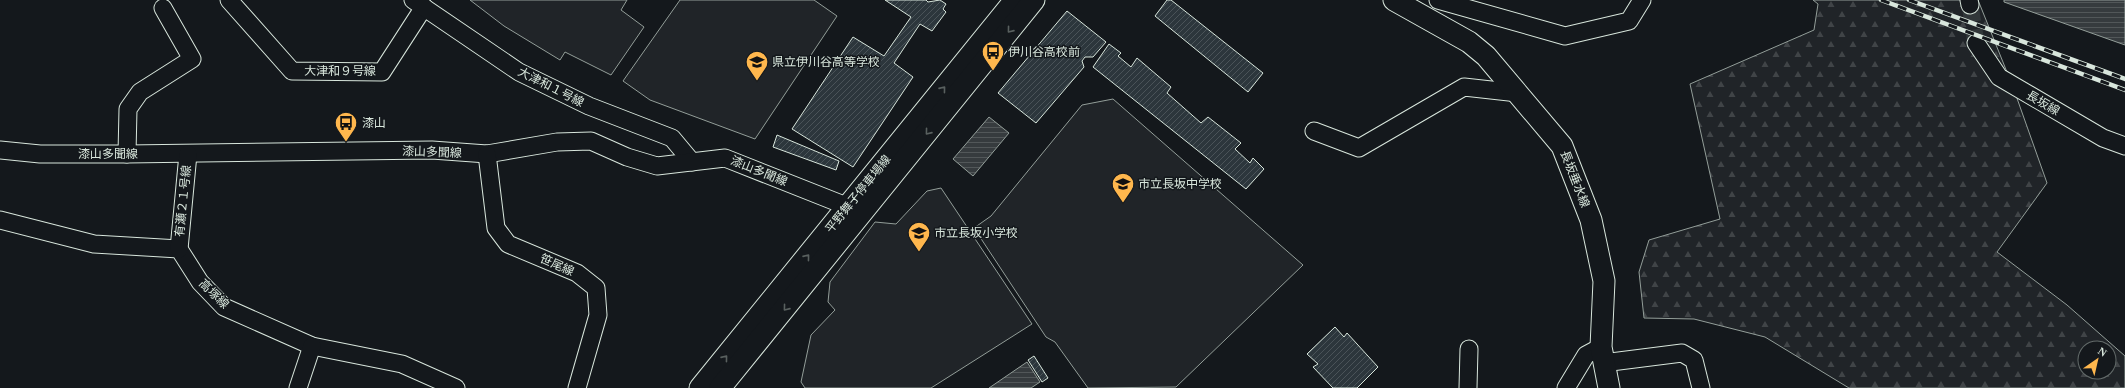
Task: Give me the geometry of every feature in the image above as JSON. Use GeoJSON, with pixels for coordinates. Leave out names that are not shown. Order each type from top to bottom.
{"type":"FeatureCollection","features":[{"type":"Feature","properties":{"kind":"main road","name":"平野舞子停車場線"},"geometry":{"type":"LineString","coordinates":[[720,388],[1015,0]]}},
{"type":"Feature","properties":{"kind":"main road","name":"平野舞子停車場線"},"geometry":{"type":"LineString","coordinates":[[700,388],[856,209],[1034,0]]}},
{"type":"Feature","properties":{"kind":"main road","name":"長坂垂水線"},"geometry":{"type":"LineString","coordinates":[[1394,0],[1469,42],[1486,56],[1562,146],[1591,220],[1604,281],[1602,355],[1609,388]]}},
{"type":"Feature","properties":{"kind":"street","name":"大津和９号線"},"geometry":{"type":"LineString","coordinates":[[229,0],[292,71],[382,72],[419,4]]}},
{"type":"Feature","properties":{"kind":"street"},"geometry":{"type":"LineString","coordinates":[[1438,0],[1565,36],[1630,21],[1642,0]]}},
{"type":"Feature","properties":{"kind":"street","name":"大津和１号線"},"geometry":{"type":"LineString","coordinates":[[419,4],[519,72],[589,106],[672,138],[692,162]]}},
{"type":"Feature","properties":{"kind":"street"},"geometry":{"type":"LineString","coordinates":[[127,154],[128,109],[140,92],[192,59],[163,8]]}},
{"type":"Feature","properties":{"kind":"street","name":"長坂線"},"geometry":{"type":"LineString","coordinates":[[1976,43],[1985,59],[1999,77],[2103,138],[2125,146]]}},
{"type":"Feature","properties":{"kind":"street"},"geometry":{"type":"LineString","coordinates":[[1314,131],[1359,148],[1464,87],[1518,93]]}},
{"type":"Feature","properties":{"kind":"street","name":"漆山多聞線"},"geometry":{"type":"LineString","coordinates":[[0,150],[40,154],[188,154],[432,150],[487,154],[557,142],[591,141],[626,156],[657,166],[725,158],[856,209]]}},
{"type":"Feature","properties":{"kind":"street","name":"有瀬２１号線"},"geometry":{"type":"LineString","coordinates":[[179,249],[188,154]]}},
{"type":"Feature","properties":{"kind":"street","name":"笹尾線"},"geometry":{"type":"LineString","coordinates":[[487,154],[496,228],[508,244],[577,273],[596,288],[598,315],[577,388]]}},
{"type":"Feature","properties":{"kind":"street"},"geometry":{"type":"LineString","coordinates":[[0,220],[94,244],[179,249]]}},
{"type":"Feature","properties":{"kind":"street","name":"高塚線"},"geometry":{"type":"LineString","coordinates":[[179,249],[200,282],[224,307],[312,346],[402,364],[456,388]]}},
{"type":"Feature","properties":{"kind":"street"},"geometry":{"type":"LineString","coordinates":[[298,388],[312,346]]}},
{"type":"Feature","properties":{"kind":"street"},"geometry":{"type":"LineString","coordinates":[[1468,388],[1470,349]]}},
{"type":"Feature","properties":{"kind":"street"},"geometry":{"type":"LineString","coordinates":[[1566,388],[1586,355],[1682,353],[1694,360],[1701,388]]}},
{"type":"Feature","properties":{"kind":"green space"},"geometry":{"type":"Polygon","coordinates":[[[470,0],[627,0],[621,10],[644,27],[611,75],[565,52],[560,60],[504,26],[470,0]]]}},
{"type":"Feature","properties":{"kind":"green space"},"geometry":{"type":"Polygon","coordinates":[[[680,0],[814,0],[837,16],[755,139],[650,100],[623,81],[680,0]]]}},
{"type":"Feature","properties":{"kind":"green space"},"geometry":{"type":"Polygon","coordinates":[[[1813,0],[1978,0],[2013,87],[2047,183],[1997,252],[2067,305],[2107,340],[2077,340],[2077,380],[2117,380],[2117,349],[2125,356],[2125,388],[1849,388],[1765,337],[1694,319],[1644,318],[1639,272],[1649,240],[1720,219],[1690,84],[1814,30],[1818,4],[1813,0]]]}},
{"type":"Feature","properties":{"kind":"green space"},"geometry":{"type":"Polygon","coordinates":[[[1113,99],[1303,265],[1176,387],[1088,388],[1055,342],[1046,337],[974,228],[991,216],[1082,105],[1113,99]]]}},
{"type":"Feature","properties":{"kind":"green space","name":"市立長坂小学校"},"geometry":{"type":"Polygon","coordinates":[[[941,188],[1032,324],[931,388],[805,388],[801,382],[811,335],[835,310],[828,302],[830,282],[875,222],[896,224],[927,191],[941,188]]]}},
{"type":"Feature","properties":{"kind":"shaded area"},"geometry":{"type":"Polygon","coordinates":[[[2004,0],[2125,0],[2125,45],[2004,2],[2004,0]]]}},
{"type":"Feature","properties":{"kind":"shaded area"},"geometry":{"type":"Polygon","coordinates":[[[989,117],[1009,133],[973,176],[953,159],[989,117]]]}},
{"type":"Feature","properties":{"kind":"shaded area"},"geometry":{"type":"Polygon","coordinates":[[[1027,362],[1040,382],[1031,388],[989,388],[1027,362]]]}},
{"type":"Feature","properties":{"kind":"building"},"geometry":{"type":"Polygon","coordinates":[[[885,0],[926,0],[928,2],[940,0],[946,4],[943,9],[946,12],[932,31],[920,24],[894,63],[913,77],[853,167],[792,129],[853,37],[884,56],[911,17],[885,0]]]}},
{"type":"Feature","properties":{"kind":"building"},"geometry":{"type":"Polygon","coordinates":[[[1167,0],[1171,0],[1263,73],[1248,92],[1155,16],[1167,0]]]}},
{"type":"Feature","properties":{"kind":"building"},"geometry":{"type":"Polygon","coordinates":[[[1067,11],[1106,42],[1093,57],[1085,57],[1082,61],[1084,67],[1036,123],[998,93],[1067,11]]]}},
{"type":"Feature","properties":{"kind":"building"},"geometry":{"type":"Polygon","coordinates":[[[1109,44],[1121,53],[1118,56],[1131,67],[1137,58],[1171,87],[1167,93],[1201,123],[1208,117],[1241,143],[1235,149],[1250,163],[1253,158],[1264,169],[1246,189],[1093,67],[1109,44]]]}},
{"type":"Feature","properties":{"kind":"building"},"geometry":{"type":"Polygon","coordinates":[[[777,135],[839,161],[836,170],[773,147],[777,135]]]}},
{"type":"Feature","properties":{"kind":"building"},"geometry":{"type":"Polygon","coordinates":[[[1335,327],[1344,337],[1347,333],[1378,367],[1357,388],[1333,388],[1313,367],[1318,364],[1307,354],[1335,327]]]}},
{"type":"Feature","properties":{"kind":"building"},"geometry":{"type":"Polygon","coordinates":[[[1034,356],[1048,378],[1042,382],[1028,360],[1034,356]]]}},
{"type":"Feature","properties":{"kind":"tunnel"},"geometry":{"type":"LineString","coordinates":[[1970,5],[1976,43]]}},
{"type":"Feature","properties":{"kind":"railway"},"geometry":{"type":"LineString","coordinates":[[1881,0],[2125,90]]}},
{"type":"Feature","properties":{"kind":"railway"},"geometry":{"type":"LineString","coordinates":[[1909,0],[2125,79]]}},
{"type":"Feature","properties":{"kind":"place","name":"伊川谷高校前"},"geometry":{"type":"Point","coordinates":[993,72]}},
{"type":"Feature","properties":{"kind":"place","name":"県立伊川谷高等学校"},"geometry":{"type":"Point","coordinates":[757,82]}},
{"type":"Feature","properties":{"kind":"place","name":"漆山"},"geometry":{"type":"Point","coordinates":[346,142]}},
{"type":"Feature","properties":{"kind":"place","name":"市立長坂中学校"},"geometry":{"type":"Point","coordinates":[1123,204]}},
{"type":"Feature","properties":{"kind":"place","name":"市立長坂小学校"},"geometry":{"type":"Point","coordinates":[919,252]}}]}
